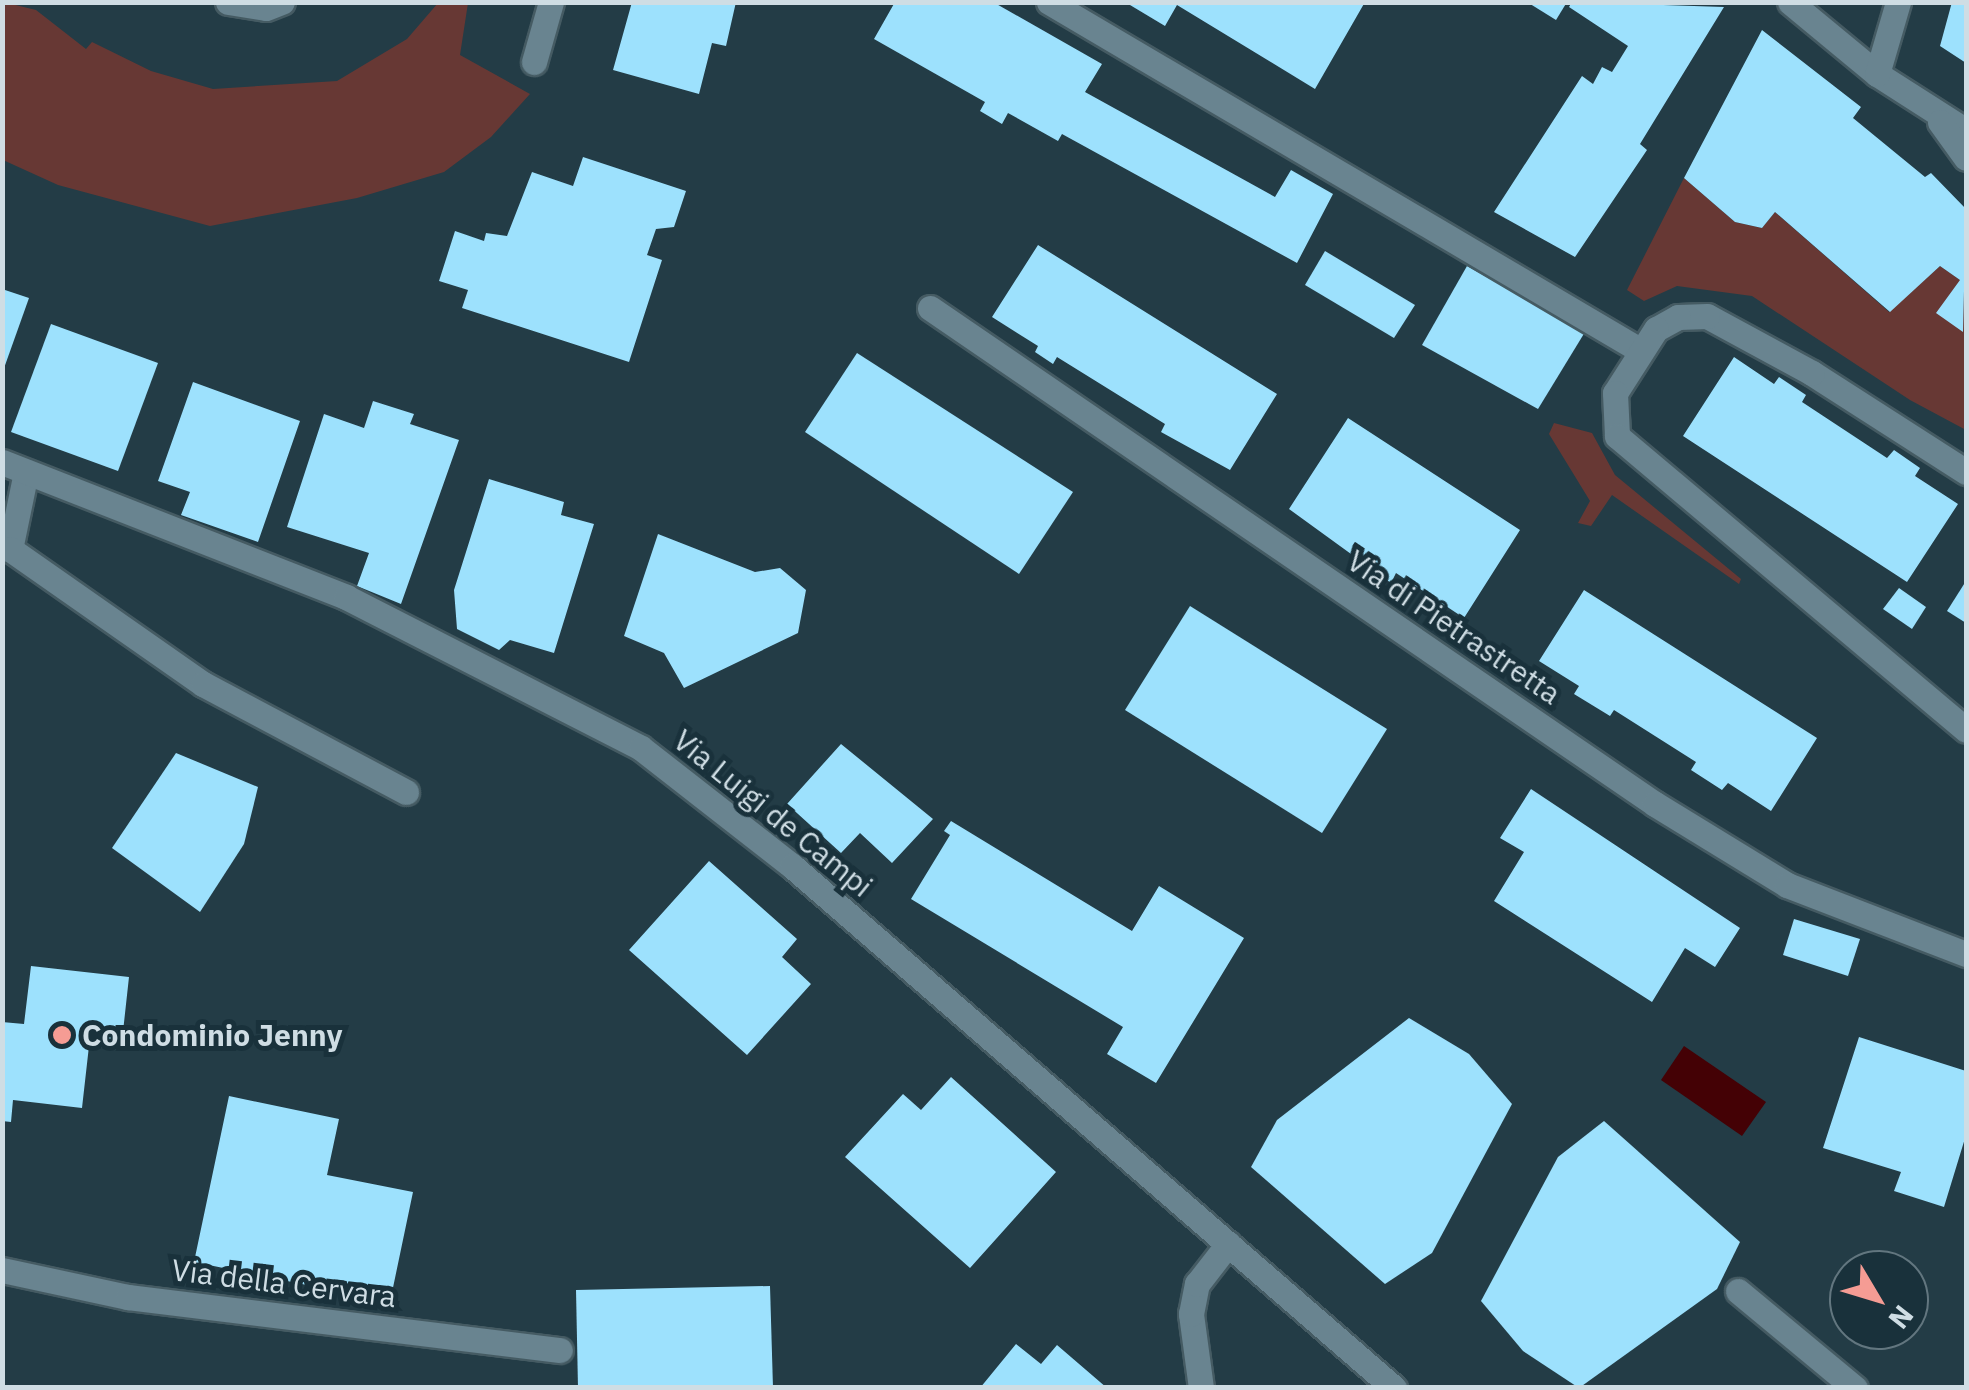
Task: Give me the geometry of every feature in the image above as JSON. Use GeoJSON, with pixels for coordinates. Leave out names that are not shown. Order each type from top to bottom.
{"type":"FeatureCollection","features":[{"type":"Feature","properties":{"kind":"street"},"geometry":{"type":"LineString","coordinates":[[228,2],[266,8],[282,2]]}},
{"type":"Feature","properties":{"kind":"street"},"geometry":{"type":"LineString","coordinates":[[534,62],[551,2]]}},
{"type":"Feature","properties":{"kind":"street"},"geometry":{"type":"LineString","coordinates":[[1049,2],[1638,349]]}},
{"type":"Feature","properties":{"kind":"street"},"geometry":{"type":"LineString","coordinates":[[1790,2],[1877,74],[1966,131]]}},
{"type":"Feature","properties":{"kind":"street"},"geometry":{"type":"LineString","coordinates":[[1877,74],[1898,2]]}},
{"type":"Feature","properties":{"kind":"street"},"geometry":{"type":"LineString","coordinates":[[1931,109],[1966,158]]}},
{"type":"Feature","properties":{"kind":"street","name":"Via di Pietrastretta"},"geometry":{"type":"LineString","coordinates":[[930,308],[1688,824],[1787,885],[1966,954]]}},
{"type":"Feature","properties":{"kind":"street"},"geometry":{"type":"LineString","coordinates":[[1966,472],[1707,316],[1678,317],[1638,349],[1615,393],[1617,436],[1966,730]]}},
{"type":"Feature","properties":{"kind":"street"},"geometry":{"type":"LineString","coordinates":[[14,467],[10,549],[203,684],[406,792]]}},
{"type":"Feature","properties":{"kind":"street","name":"Via Luigi de Campi"},"geometry":{"type":"LineString","coordinates":[[14,467],[346,597],[641,748],[792,866],[1394,1388]]}},
{"type":"Feature","properties":{"kind":"street"},"geometry":{"type":"LineString","coordinates":[[1201,1388],[1191,1314],[1197,1284],[1228,1244]]}},
{"type":"Feature","properties":{"kind":"street","name":"Via della Cervara"},"geometry":{"type":"LineString","coordinates":[[2,1270],[128,1296],[560,1350]]}},
{"type":"Feature","properties":{"kind":"street"},"geometry":{"type":"LineString","coordinates":[[1738,1291],[1855,1388]]}},
{"type":"Feature","properties":{"kind":"shaded area"},"geometry":{"type":"Polygon","coordinates":[[[3,2],[36,10],[86,49],[92,42],[151,71],[213,89],[337,81],[407,39],[438,3],[468,3],[460,55],[530,94],[491,137],[444,172],[357,198],[210,226],[58,185],[3,160],[3,2]]]}},
{"type":"Feature","properties":{"kind":"shaded area"},"geometry":{"type":"Polygon","coordinates":[[[1684,178],[1735,222],[1762,228],[1775,212],[1889,312],[1940,266],[1966,284],[1966,430],[1910,400],[1752,296],[1677,286],[1644,301],[1627,290],[1684,178]]]}},
{"type":"Feature","properties":{"kind":"shaded area"},"geometry":{"type":"Polygon","coordinates":[[[1554,423],[1592,433],[1615,475],[1741,579],[1739,584],[1612,495],[1591,526],[1578,523],[1590,501],[1549,434],[1554,423]]]}},
{"type":"Feature","properties":{"kind":"shaded area"},"geometry":{"type":"Polygon","coordinates":[[[1684,1046],[1766,1102],[1742,1136],[1661,1080],[1684,1046]]]}},
{"type":"Feature","properties":{"kind":"building"},"geometry":{"type":"Polygon","coordinates":[[[632,2],[736,2],[726,46],[712,43],[699,94],[613,70],[632,2]]]}},
{"type":"Feature","properties":{"kind":"building"},"geometry":{"type":"Polygon","coordinates":[[[895,2],[993,2],[1102,64],[1085,92],[1275,197],[1291,170],[1333,194],[1297,263],[1062,134],[1058,141],[1008,113],[1002,124],[980,111],[985,102],[874,39],[895,2]]]}},
{"type":"Feature","properties":{"kind":"building"},"geometry":{"type":"Polygon","coordinates":[[[1125,2],[1365,2],[1315,89],[1177,5],[1165,26],[1125,2]]]}},
{"type":"Feature","properties":{"kind":"building"},"geometry":{"type":"Polygon","coordinates":[[[1527,2],[1567,2],[1556,20],[1527,2]]]}},
{"type":"Feature","properties":{"kind":"building"},"geometry":{"type":"Polygon","coordinates":[[[1572,2],[1724,7],[1640,144],[1647,150],[1575,257],[1494,212],[1582,76],[1593,84],[1602,67],[1612,72],[1628,46],[1569,7],[1572,2]]]}},
{"type":"Feature","properties":{"kind":"building"},"geometry":{"type":"Polygon","coordinates":[[[1952,2],[1966,2],[1966,63],[1940,46],[1952,2]]]}},
{"type":"Feature","properties":{"kind":"building"},"geometry":{"type":"Polygon","coordinates":[[[1762,30],[1861,107],[1853,118],[1925,177],[1931,173],[1966,209],[1963,332],[1936,313],[1960,280],[1940,266],[1890,312],[1775,212],[1762,228],[1735,222],[1684,178],[1762,30]]]}},
{"type":"Feature","properties":{"kind":"building"},"geometry":{"type":"Polygon","coordinates":[[[583,157],[686,191],[674,227],[656,229],[647,255],[662,260],[629,362],[462,308],[468,290],[439,281],[455,231],[484,241],[486,233],[507,236],[532,172],[573,186],[583,157]]]}},
{"type":"Feature","properties":{"kind":"building"},"geometry":{"type":"Polygon","coordinates":[[[1038,245],[1277,394],[1230,470],[1161,432],[1165,424],[1057,357],[1053,364],[1035,352],[1038,346],[992,317],[1038,245]]]}},
{"type":"Feature","properties":{"kind":"building"},"geometry":{"type":"Polygon","coordinates":[[[1325,251],[1415,305],[1394,338],[1305,285],[1325,251]]]}},
{"type":"Feature","properties":{"kind":"building"},"geometry":{"type":"Polygon","coordinates":[[[1467,266],[1585,332],[1538,409],[1422,345],[1467,266]]]}},
{"type":"Feature","properties":{"kind":"building"},"geometry":{"type":"Polygon","coordinates":[[[2,289],[29,298],[3,371],[2,371],[2,289]]]}},
{"type":"Feature","properties":{"kind":"building"},"geometry":{"type":"Polygon","coordinates":[[[51,324],[158,363],[118,471],[11,432],[51,324]]]}},
{"type":"Feature","properties":{"kind":"building"},"geometry":{"type":"Polygon","coordinates":[[[857,353],[1073,492],[1019,574],[805,432],[857,353]]]}},
{"type":"Feature","properties":{"kind":"building"},"geometry":{"type":"Polygon","coordinates":[[[1734,357],[1774,384],[1779,377],[1806,395],[1802,402],[1887,458],[1894,450],[1920,468],[1915,476],[1958,504],[1907,582],[1683,436],[1734,357]]]}},
{"type":"Feature","properties":{"kind":"building"},"geometry":{"type":"Polygon","coordinates":[[[193,382],[300,421],[258,542],[181,515],[190,492],[158,481],[193,382]]]}},
{"type":"Feature","properties":{"kind":"building"},"geometry":{"type":"Polygon","coordinates":[[[373,401],[414,414],[410,424],[459,440],[401,604],[357,586],[369,553],[287,527],[324,414],[364,428],[373,401]]]}},
{"type":"Feature","properties":{"kind":"building"},"geometry":{"type":"Polygon","coordinates":[[[1348,418],[1520,530],[1464,618],[1396,573],[1391,583],[1289,509],[1348,418]]]}},
{"type":"Feature","properties":{"kind":"building"},"geometry":{"type":"Polygon","coordinates":[[[489,479],[564,502],[561,515],[594,524],[554,653],[510,640],[499,650],[457,629],[454,590],[489,479]]]}},
{"type":"Feature","properties":{"kind":"building"},"geometry":{"type":"Polygon","coordinates":[[[658,534],[755,572],[780,568],[806,590],[798,633],[684,688],[664,653],[624,636],[658,534]]]}},
{"type":"Feature","properties":{"kind":"building"},"geometry":{"type":"Polygon","coordinates":[[[1966,581],[1966,623],[1947,611],[1966,581]]]}},
{"type":"Feature","properties":{"kind":"building"},"geometry":{"type":"Polygon","coordinates":[[[1899,588],[1926,607],[1912,629],[1883,609],[1899,588]]]}},
{"type":"Feature","properties":{"kind":"building"},"geometry":{"type":"Polygon","coordinates":[[[1584,590],[1817,738],[1771,811],[1728,783],[1722,790],[1691,770],[1696,762],[1614,710],[1610,716],[1574,694],[1579,686],[1539,661],[1584,590]]]}},
{"type":"Feature","properties":{"kind":"building"},"geometry":{"type":"Polygon","coordinates":[[[1190,606],[1387,729],[1322,833],[1125,710],[1190,606]]]}},
{"type":"Feature","properties":{"kind":"building"},"geometry":{"type":"Polygon","coordinates":[[[841,744],[933,819],[892,863],[860,833],[841,853],[787,804],[841,744]]]}},
{"type":"Feature","properties":{"kind":"building"},"geometry":{"type":"Polygon","coordinates":[[[176,753],[258,787],[244,844],[200,912],[112,848],[176,753]]]}},
{"type":"Feature","properties":{"kind":"building"},"geometry":{"type":"Polygon","coordinates":[[[1531,789],[1740,928],[1715,967],[1685,948],[1652,1002],[1494,901],[1524,852],[1500,838],[1531,789]]]}},
{"type":"Feature","properties":{"kind":"building"},"geometry":{"type":"Polygon","coordinates":[[[951,821],[1132,931],[1159,886],[1244,938],[1156,1083],[1107,1054],[1123,1027],[911,899],[950,835],[944,831],[951,821]]]}},
{"type":"Feature","properties":{"kind":"building"},"geometry":{"type":"Polygon","coordinates":[[[709,861],[797,939],[782,957],[811,984],[747,1055],[629,950],[709,861]]]}},
{"type":"Feature","properties":{"kind":"building"},"geometry":{"type":"Polygon","coordinates":[[[1794,919],[1860,939],[1848,976],[1783,955],[1794,919]]]}},
{"type":"Feature","properties":{"kind":"building","name":"Condominio Jenny"},"geometry":{"type":"Polygon","coordinates":[[[31,966],[129,977],[121,1050],[89,1046],[82,1108],[13,1100],[11,1122],[2,1121],[2,1022],[24,1024],[31,966]]]}},
{"type":"Feature","properties":{"kind":"building"},"geometry":{"type":"Polygon","coordinates":[[[1409,1018],[1469,1054],[1512,1104],[1432,1253],[1385,1284],[1251,1167],[1277,1120],[1409,1018]]]}},
{"type":"Feature","properties":{"kind":"building"},"geometry":{"type":"Polygon","coordinates":[[[1859,1037],[1966,1071],[1966,1135],[1944,1207],[1894,1191],[1901,1172],[1823,1148],[1859,1037]]]}},
{"type":"Feature","properties":{"kind":"building"},"geometry":{"type":"Polygon","coordinates":[[[951,1077],[1056,1172],[970,1268],[845,1157],[903,1094],[921,1110],[951,1077]]]}},
{"type":"Feature","properties":{"kind":"building"},"geometry":{"type":"Polygon","coordinates":[[[229,1096],[339,1119],[327,1175],[413,1192],[390,1302],[194,1262],[229,1096]]]}},
{"type":"Feature","properties":{"kind":"building"},"geometry":{"type":"Polygon","coordinates":[[[1604,1121],[1740,1242],[1717,1289],[1579,1388],[1523,1351],[1481,1301],[1558,1157],[1604,1121]]]}},
{"type":"Feature","properties":{"kind":"building"},"geometry":{"type":"Polygon","coordinates":[[[770,1286],[773,1388],[578,1388],[576,1290],[770,1286]]]}},
{"type":"Feature","properties":{"kind":"building"},"geometry":{"type":"Polygon","coordinates":[[[1016,1344],[1041,1364],[1057,1345],[1107,1388],[980,1388],[1016,1344]]]}},
{"type":"Feature","properties":{"kind":"place","name":"Condominio Jenny"},"geometry":{"type":"Point","coordinates":[62,1035]}}]}
